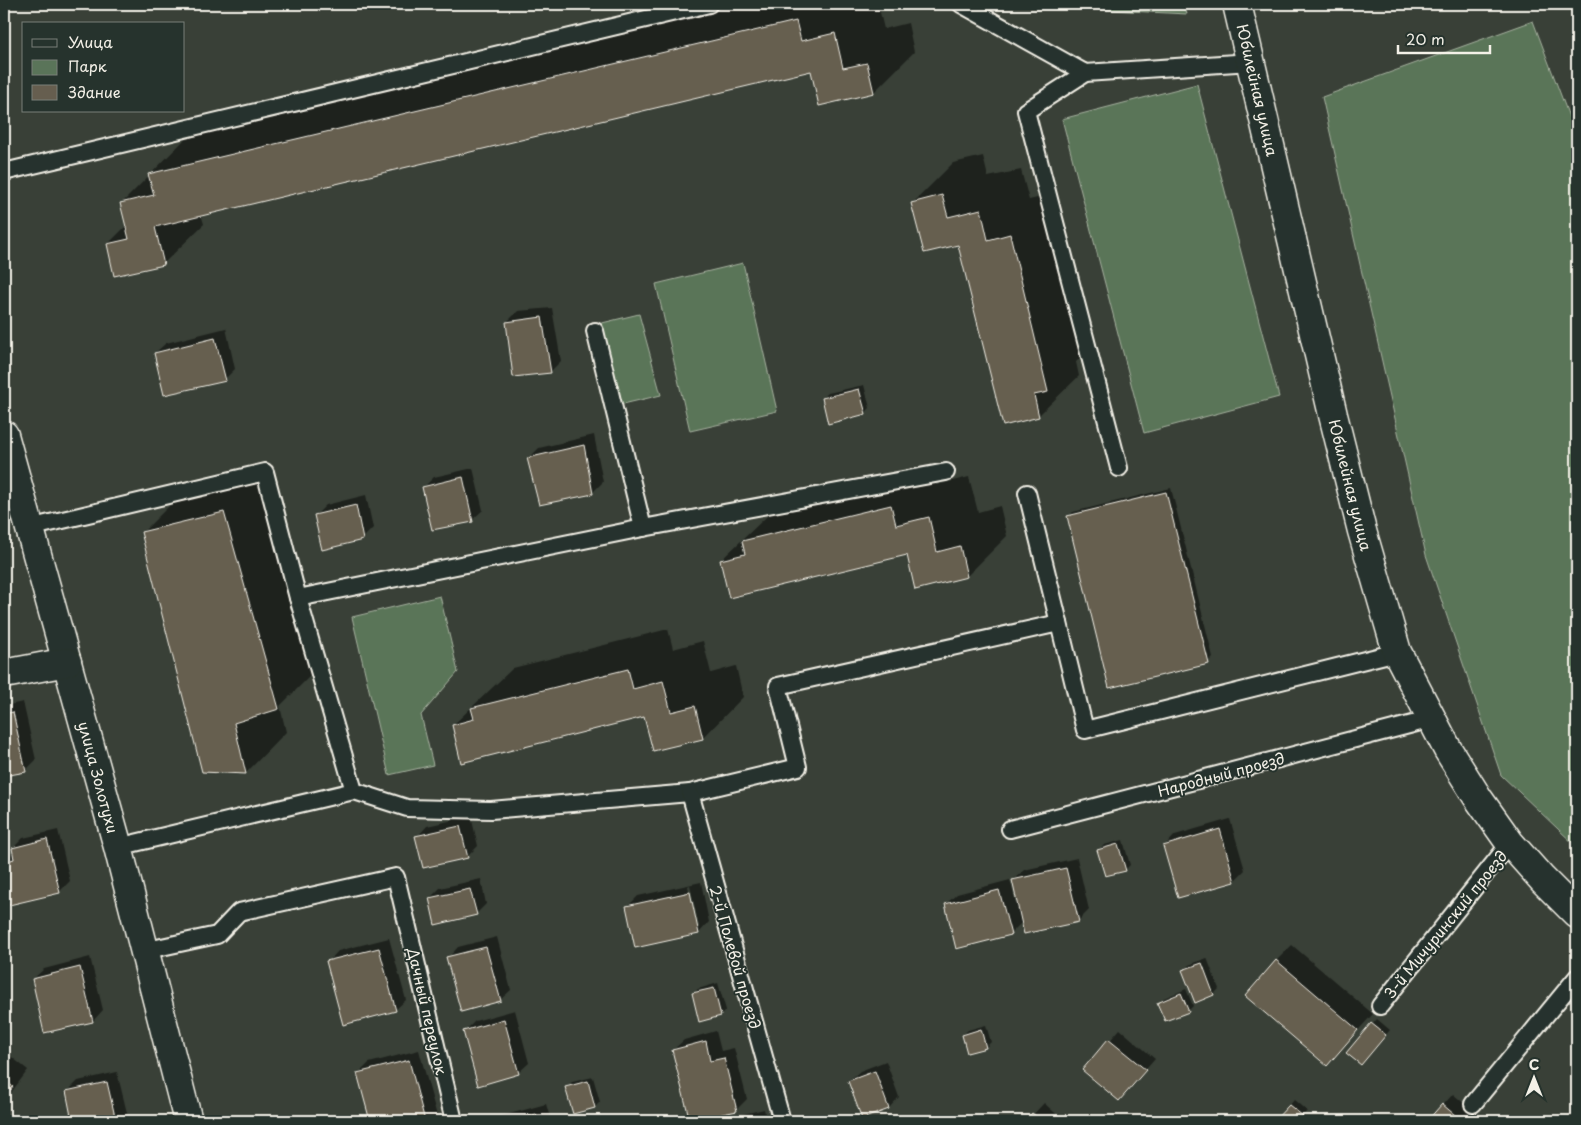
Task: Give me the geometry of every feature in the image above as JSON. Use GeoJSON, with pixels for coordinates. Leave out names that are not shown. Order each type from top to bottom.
{"type":"FeatureCollection","features":[{"type":"Feature","properties":{"kind":"street","name":"Юбилейная улица"},"geometry":{"type":"LineString","coordinates":[[1238,4],[1338,434],[1362,531],[1397,652],[1432,720],[1478,798],[1510,843],[1542,880],[1577,914]]}},
{"type":"Feature","properties":{"kind":"street","name":"улица Золотухи"},"geometry":{"type":"LineString","coordinates":[[4,435],[118,847],[143,951],[188,1121]]}},
{"type":"Feature","properties":{"kind":"street"},"geometry":{"type":"LineString","coordinates":[[4,674],[67,662]]}},
{"type":"Feature","properties":{"kind":"lane"},"geometry":{"type":"LineString","coordinates":[[4,172],[709,4]]}},
{"type":"Feature","properties":{"kind":"lane"},"geometry":{"type":"LineString","coordinates":[[961,4],[1085,73]]}},
{"type":"Feature","properties":{"kind":"lane"},"geometry":{"type":"LineString","coordinates":[[1119,468],[1026,111],[1085,73],[1251,62]]}},
{"type":"Feature","properties":{"kind":"lane"},"geometry":{"type":"LineString","coordinates":[[595,331],[643,528]]}},
{"type":"Feature","properties":{"kind":"lane"},"geometry":{"type":"LineString","coordinates":[[30,528],[265,472],[298,598],[354,791]]}},
{"type":"Feature","properties":{"kind":"lane"},"geometry":{"type":"LineString","coordinates":[[298,598],[643,528],[946,472]]}},
{"type":"Feature","properties":{"kind":"lane"},"geometry":{"type":"LineString","coordinates":[[1027,493],[1085,730],[1397,652]]}},
{"type":"Feature","properties":{"kind":"lane"},"geometry":{"type":"LineString","coordinates":[[118,847],[354,791],[407,808],[491,810],[690,793],[798,767],[778,686],[1059,623]]}},
{"type":"Feature","properties":{"kind":"lane","name":"Народный проезд"},"geometry":{"type":"LineString","coordinates":[[1010,829],[1432,720]]}},
{"type":"Feature","properties":{"kind":"lane","name":"2-й Полевой проезд"},"geometry":{"type":"LineString","coordinates":[[690,793],[782,1121]]}},
{"type":"Feature","properties":{"kind":"lane","name":"3-й Мичуринский проезд"},"geometry":{"type":"LineString","coordinates":[[1380,1006],[1510,843]]}},
{"type":"Feature","properties":{"kind":"lane","name":"Дачный переулок"},"geometry":{"type":"LineString","coordinates":[[143,951],[217,935],[239,912],[396,877],[454,1121]]}},
{"type":"Feature","properties":{"kind":"lane"},"geometry":{"type":"LineString","coordinates":[[1473,1104],[1577,977]]}},
{"type":"Feature","properties":{"kind":"green space"},"geometry":{"type":"Polygon","coordinates":[[[1084,4],[1184,4],[1187,14],[1090,9],[1084,4]]]}},
{"type":"Feature","properties":{"kind":"green space"},"geometry":{"type":"Polygon","coordinates":[[[1533,21],[1577,138],[1577,847],[1501,775],[1426,555],[1322,97],[1533,21]]]}},
{"type":"Feature","properties":{"kind":"green space"},"geometry":{"type":"Polygon","coordinates":[[[1197,84],[1279,397],[1144,433],[1062,119],[1197,84]]]}},
{"type":"Feature","properties":{"kind":"green space"},"geometry":{"type":"Polygon","coordinates":[[[743,263],[777,411],[690,431],[656,284],[743,263]]]}},
{"type":"Feature","properties":{"kind":"green space"},"geometry":{"type":"Polygon","coordinates":[[[639,314],[661,395],[619,405],[598,324],[639,314]]]}},
{"type":"Feature","properties":{"kind":"green space"},"geometry":{"type":"Polygon","coordinates":[[[440,596],[458,672],[421,715],[433,765],[389,775],[352,617],[440,596]]]}},
{"type":"Feature","properties":{"kind":"building"},"geometry":{"type":"Polygon","coordinates":[[[796,21],[801,41],[835,33],[843,68],[867,63],[874,93],[819,106],[811,71],[155,227],[164,265],[114,276],[107,244],[129,239],[120,203],[154,195],[148,174],[796,21]]]}},
{"type":"Feature","properties":{"kind":"building"},"geometry":{"type":"Polygon","coordinates":[[[942,195],[948,217],[981,209],[988,240],[1010,234],[1048,392],[1034,395],[1039,417],[1003,426],[958,245],[924,253],[911,203],[942,195]]]}},
{"type":"Feature","properties":{"kind":"building"},"geometry":{"type":"Polygon","coordinates":[[[542,317],[551,373],[513,377],[506,322],[542,317]]]}},
{"type":"Feature","properties":{"kind":"building"},"geometry":{"type":"Polygon","coordinates":[[[215,338],[226,381],[164,395],[154,353],[215,338]]]}},
{"type":"Feature","properties":{"kind":"building"},"geometry":{"type":"Polygon","coordinates":[[[859,389],[866,414],[828,424],[822,398],[859,389]]]}},
{"type":"Feature","properties":{"kind":"building"},"geometry":{"type":"Polygon","coordinates":[[[584,445],[593,494],[539,505],[527,458],[584,445]]]}},
{"type":"Feature","properties":{"kind":"building"},"geometry":{"type":"Polygon","coordinates":[[[463,477],[473,522],[432,530],[422,487],[463,477]]]}},
{"type":"Feature","properties":{"kind":"building"},"geometry":{"type":"Polygon","coordinates":[[[1166,492],[1209,664],[1109,688],[1067,516],[1166,492]]]}},
{"type":"Feature","properties":{"kind":"building"},"geometry":{"type":"Polygon","coordinates":[[[356,505],[363,540],[322,550],[314,515],[356,505]]]}},
{"type":"Feature","properties":{"kind":"building"},"geometry":{"type":"Polygon","coordinates":[[[891,505],[896,525],[929,517],[937,552],[960,546],[967,577],[915,590],[907,555],[729,598],[720,560],[745,554],[742,541],[891,505]]]}},
{"type":"Feature","properties":{"kind":"building"},"geometry":{"type":"Polygon","coordinates":[[[224,512],[279,709],[234,723],[246,774],[202,772],[141,532],[224,512]]]}},
{"type":"Feature","properties":{"kind":"building"},"geometry":{"type":"Polygon","coordinates":[[[628,669],[633,689],[663,681],[671,712],[695,706],[703,739],[653,751],[644,717],[461,763],[452,725],[474,719],[471,708],[628,669]]]}},
{"type":"Feature","properties":{"kind":"building"},"geometry":{"type":"Polygon","coordinates":[[[13,712],[26,772],[4,776],[4,714],[13,712]]]}},
{"type":"Feature","properties":{"kind":"building"},"geometry":{"type":"Polygon","coordinates":[[[460,826],[468,858],[423,868],[415,836],[460,826]]]}},
{"type":"Feature","properties":{"kind":"building"},"geometry":{"type":"Polygon","coordinates":[[[1220,829],[1235,882],[1178,898],[1163,846],[1220,829]]]}},
{"type":"Feature","properties":{"kind":"building"},"geometry":{"type":"Polygon","coordinates":[[[47,839],[60,893],[5,906],[4,862],[14,859],[12,848],[47,839]]]}},
{"type":"Feature","properties":{"kind":"building"},"geometry":{"type":"Polygon","coordinates":[[[1118,844],[1126,871],[1105,876],[1097,850],[1118,844]]]}},
{"type":"Feature","properties":{"kind":"building"},"geometry":{"type":"Polygon","coordinates":[[[1066,868],[1079,922],[1024,934],[1012,880],[1066,868]]]}},
{"type":"Feature","properties":{"kind":"building"},"geometry":{"type":"Polygon","coordinates":[[[470,889],[477,915],[435,925],[429,898],[470,889]]]}},
{"type":"Feature","properties":{"kind":"building"},"geometry":{"type":"Polygon","coordinates":[[[999,890],[1011,935],[956,949],[945,904],[999,890]]]}},
{"type":"Feature","properties":{"kind":"building"},"geometry":{"type":"Polygon","coordinates":[[[690,892],[699,934],[635,948],[626,906],[690,892]]]}},
{"type":"Feature","properties":{"kind":"building"},"geometry":{"type":"Polygon","coordinates":[[[486,947],[501,1001],[461,1012],[446,957],[486,947]]]}},
{"type":"Feature","properties":{"kind":"building"},"geometry":{"type":"Polygon","coordinates":[[[379,948],[396,1011],[343,1025],[326,961],[379,948]]]}},
{"type":"Feature","properties":{"kind":"building"},"geometry":{"type":"Polygon","coordinates":[[[1276,960],[1358,1030],[1327,1066],[1245,996],[1276,960]]]}},
{"type":"Feature","properties":{"kind":"building"},"geometry":{"type":"Polygon","coordinates":[[[1202,963],[1214,995],[1195,1003],[1182,970],[1202,963]]]}},
{"type":"Feature","properties":{"kind":"building"},"geometry":{"type":"Polygon","coordinates":[[[80,967],[93,1022],[44,1033],[32,979],[80,967]]]}},
{"type":"Feature","properties":{"kind":"building"},"geometry":{"type":"Polygon","coordinates":[[[714,988],[721,1016],[699,1022],[692,993],[714,988]]]}},
{"type":"Feature","properties":{"kind":"building"},"geometry":{"type":"Polygon","coordinates":[[[1181,993],[1189,1012],[1165,1021],[1157,1003],[1181,993]]]}},
{"type":"Feature","properties":{"kind":"building"},"geometry":{"type":"Polygon","coordinates":[[[504,1019],[519,1074],[478,1086],[463,1031],[504,1019]]]}},
{"type":"Feature","properties":{"kind":"building"},"geometry":{"type":"Polygon","coordinates":[[[1371,1023],[1386,1035],[1361,1065],[1346,1053],[1371,1023]]]}},
{"type":"Feature","properties":{"kind":"building"},"geometry":{"type":"Polygon","coordinates":[[[981,1029],[986,1048],[967,1053],[962,1035],[981,1029]]]}},
{"type":"Feature","properties":{"kind":"building"},"geometry":{"type":"Polygon","coordinates":[[[1108,1039],[1146,1070],[1119,1101],[1082,1070],[1108,1039]]]}},
{"type":"Feature","properties":{"kind":"building"},"geometry":{"type":"Polygon","coordinates":[[[706,1041],[710,1061],[724,1058],[737,1111],[690,1121],[672,1050],[706,1041]]]}},
{"type":"Feature","properties":{"kind":"building"},"geometry":{"type":"Polygon","coordinates":[[[409,1060],[425,1121],[370,1121],[357,1073],[409,1060]]]}},
{"type":"Feature","properties":{"kind":"building"},"geometry":{"type":"Polygon","coordinates":[[[875,1071],[889,1109],[862,1119],[848,1081],[875,1071]]]}},
{"type":"Feature","properties":{"kind":"building"},"geometry":{"type":"Polygon","coordinates":[[[4,1079],[13,1087],[4,1099],[4,1079]]]}},
{"type":"Feature","properties":{"kind":"building"},"geometry":{"type":"Polygon","coordinates":[[[588,1081],[595,1108],[573,1114],[565,1087],[588,1081]]]}},
{"type":"Feature","properties":{"kind":"building"},"geometry":{"type":"Polygon","coordinates":[[[107,1082],[116,1121],[72,1121],[66,1091],[107,1082]]]}},
{"type":"Feature","properties":{"kind":"building"},"geometry":{"type":"Polygon","coordinates":[[[1442,1104],[1462,1121],[1427,1121],[1442,1104]]]}},
{"type":"Feature","properties":{"kind":"building"},"geometry":{"type":"Polygon","coordinates":[[[1289,1105],[1303,1116],[1299,1121],[1274,1121],[1289,1105]]]}},
{"type":"Feature","properties":{"kind":"building"},"geometry":{"type":"Polygon","coordinates":[[[1032,1113],[1042,1121],[1025,1121],[1032,1113]]]}},
{"type":"Feature","properties":{"kind":"building"},"geometry":{"type":"Polygon","coordinates":[[[536,1114],[538,1121],[508,1121],[536,1114]]]}}]}
